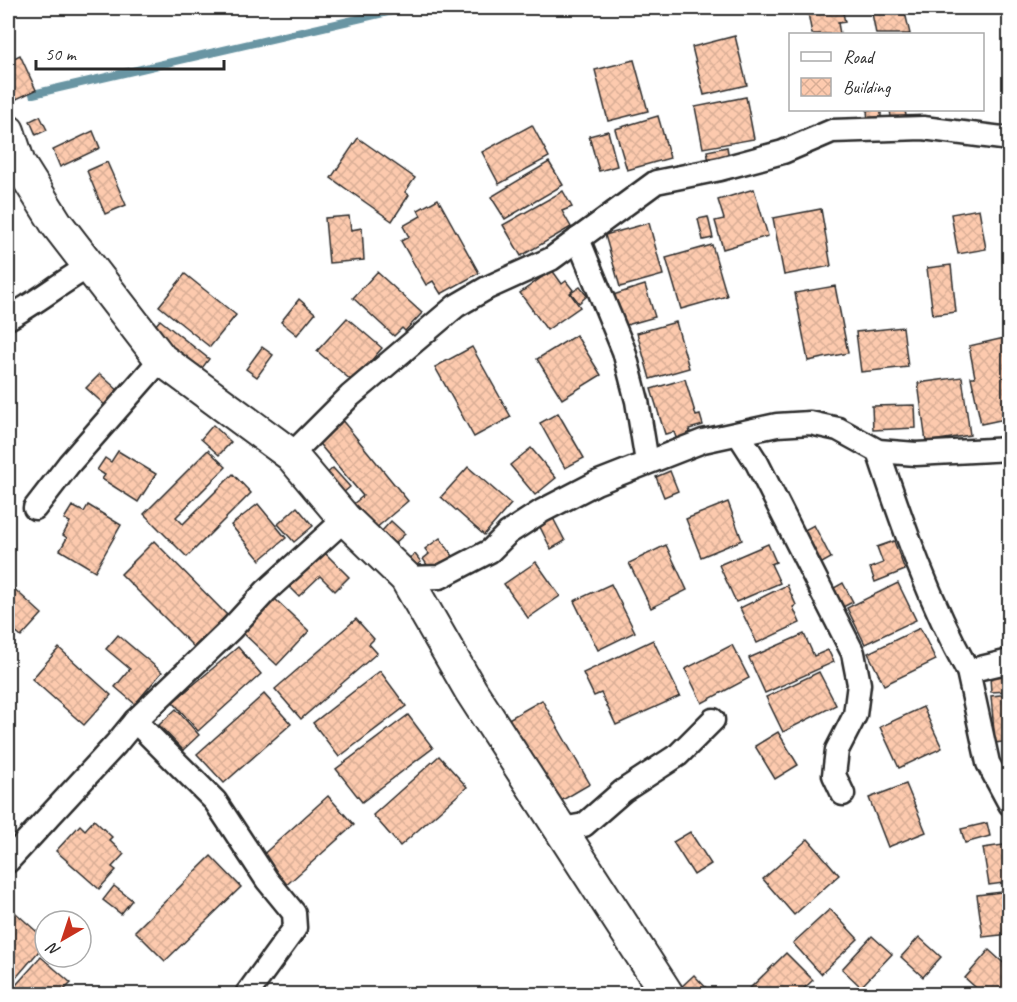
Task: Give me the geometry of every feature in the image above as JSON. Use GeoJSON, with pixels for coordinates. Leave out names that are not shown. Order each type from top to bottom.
{"type":"FeatureCollection","features":[{"type":"Feature","properties":{"kind":"street"},"geometry":{"type":"LineString","coordinates":[[291,454],[350,396],[456,306],[487,288],[550,259],[656,182],[720,169],[783,152],[832,131],[923,128],[1010,139]]}},
{"type":"Feature","properties":{"kind":"street"},"geometry":{"type":"LineString","coordinates":[[8,131],[13,170],[161,359],[291,454],[345,519],[406,579],[471,691],[562,829],[637,952],[667,994]]}},
{"type":"Feature","properties":{"kind":"street"},"geometry":{"type":"LineString","coordinates":[[578,239],[624,351],[637,401],[647,462]]}},
{"type":"Feature","properties":{"kind":"street"},"geometry":{"type":"LineString","coordinates":[[8,318],[33,305],[63,281],[88,267]]}},
{"type":"Feature","properties":{"kind":"street"},"geometry":{"type":"LineString","coordinates":[[35,508],[69,464],[161,359]]}},
{"type":"Feature","properties":{"kind":"street"},"geometry":{"type":"LineString","coordinates":[[406,579],[440,577],[490,551],[508,533],[542,510],[596,483],[703,441],[777,425],[810,423],[838,429],[878,451],[916,454],[1010,449]]}},
{"type":"Feature","properties":{"kind":"street"},"geometry":{"type":"LineString","coordinates":[[739,435],[757,463],[853,653],[859,684],[855,715],[837,750],[834,775],[843,794]]}},
{"type":"Feature","properties":{"kind":"street"},"geometry":{"type":"LineString","coordinates":[[878,451],[903,528],[945,630],[968,671],[988,763],[1010,804]]}},
{"type":"Feature","properties":{"kind":"street"},"geometry":{"type":"LineString","coordinates":[[8,861],[135,721],[231,629],[266,591],[345,519]]}},
{"type":"Feature","properties":{"kind":"street"},"geometry":{"type":"LineString","coordinates":[[968,671],[1010,662]]}},
{"type":"Feature","properties":{"kind":"street"},"geometry":{"type":"LineString","coordinates":[[562,829],[584,825],[623,791],[678,755],[713,720]]}},
{"type":"Feature","properties":{"kind":"street"},"geometry":{"type":"LineString","coordinates":[[135,721],[216,801],[267,880],[294,913],[296,928],[247,994]]}},
{"type":"Feature","properties":{"kind":"building"},"geometry":{"type":"Polygon","coordinates":[[[807,8],[842,8],[845,22],[838,23],[840,33],[812,33],[807,8]]]}},
{"type":"Feature","properties":{"kind":"building"},"geometry":{"type":"Polygon","coordinates":[[[871,8],[904,8],[910,33],[876,33],[871,8]]]}},
{"type":"Feature","properties":{"kind":"building"},"geometry":{"type":"Polygon","coordinates":[[[735,36],[747,85],[704,95],[692,47],[735,36]]]}},
{"type":"Feature","properties":{"kind":"building"},"geometry":{"type":"Polygon","coordinates":[[[20,55],[36,90],[10,102],[8,61],[20,55]]]}},
{"type":"Feature","properties":{"kind":"building"},"geometry":{"type":"Polygon","coordinates":[[[634,60],[648,111],[608,121],[595,70],[634,60]]]}},
{"type":"Feature","properties":{"kind":"building"},"geometry":{"type":"Polygon","coordinates":[[[746,97],[754,139],[703,148],[695,107],[746,97]]]}},
{"type":"Feature","properties":{"kind":"building"},"geometry":{"type":"Polygon","coordinates":[[[867,111],[881,111],[881,121],[868,122],[867,111]]]}},
{"type":"Feature","properties":{"kind":"building"},"geometry":{"type":"Polygon","coordinates":[[[890,111],[905,111],[907,121],[892,123],[890,111]]]}},
{"type":"Feature","properties":{"kind":"building"},"geometry":{"type":"Polygon","coordinates":[[[40,116],[47,130],[36,135],[30,121],[40,116]]]}},
{"type":"Feature","properties":{"kind":"building"},"geometry":{"type":"Polygon","coordinates":[[[658,116],[670,158],[627,170],[615,129],[658,116]]]}},
{"type":"Feature","properties":{"kind":"building"},"geometry":{"type":"Polygon","coordinates":[[[532,125],[549,157],[499,184],[482,152],[532,125]]]}},
{"type":"Feature","properties":{"kind":"building"},"geometry":{"type":"Polygon","coordinates":[[[93,131],[100,148],[60,167],[53,150],[93,131]]]}},
{"type":"Feature","properties":{"kind":"building"},"geometry":{"type":"Polygon","coordinates":[[[608,131],[617,166],[599,171],[589,136],[608,131]]]}},
{"type":"Feature","properties":{"kind":"building"},"geometry":{"type":"Polygon","coordinates":[[[358,138],[415,178],[405,192],[409,195],[392,221],[331,178],[358,138]]]}},
{"type":"Feature","properties":{"kind":"building"},"geometry":{"type":"Polygon","coordinates":[[[727,147],[729,158],[709,162],[707,151],[727,147]]]}},
{"type":"Feature","properties":{"kind":"building"},"geometry":{"type":"Polygon","coordinates":[[[107,162],[126,205],[105,214],[87,171],[107,162]]]}},
{"type":"Feature","properties":{"kind":"building"},"geometry":{"type":"Polygon","coordinates":[[[549,162],[563,185],[505,219],[491,197],[549,162]]]}},
{"type":"Feature","properties":{"kind":"building"},"geometry":{"type":"Polygon","coordinates":[[[754,189],[768,236],[723,249],[715,221],[724,219],[718,200],[754,189]]]}},
{"type":"Feature","properties":{"kind":"building"},"geometry":{"type":"Polygon","coordinates":[[[563,191],[572,207],[562,211],[571,227],[521,256],[503,225],[563,191]]]}},
{"type":"Feature","properties":{"kind":"building"},"geometry":{"type":"Polygon","coordinates":[[[438,199],[479,273],[441,294],[433,281],[426,285],[401,241],[409,237],[403,226],[421,216],[418,210],[438,199]]]}},
{"type":"Feature","properties":{"kind":"building"},"geometry":{"type":"Polygon","coordinates":[[[821,209],[831,266],[784,275],[773,218],[821,209]]]}},
{"type":"Feature","properties":{"kind":"building"},"geometry":{"type":"Polygon","coordinates":[[[979,209],[986,249],[958,254],[951,214],[979,209]]]}},
{"type":"Feature","properties":{"kind":"building"},"geometry":{"type":"Polygon","coordinates":[[[349,216],[351,230],[362,228],[364,260],[329,263],[325,218],[349,216]]]}},
{"type":"Feature","properties":{"kind":"building"},"geometry":{"type":"Polygon","coordinates":[[[708,217],[713,238],[703,240],[698,219],[708,217]]]}},
{"type":"Feature","properties":{"kind":"building"},"geometry":{"type":"Polygon","coordinates":[[[649,223],[663,275],[620,287],[605,235],[649,223]]]}},
{"type":"Feature","properties":{"kind":"building"},"geometry":{"type":"Polygon","coordinates":[[[712,245],[727,296],[681,309],[666,258],[712,245]]]}},
{"type":"Feature","properties":{"kind":"building"},"geometry":{"type":"Polygon","coordinates":[[[951,265],[956,312],[933,315],[927,268],[951,265]]]}},
{"type":"Feature","properties":{"kind":"building"},"geometry":{"type":"Polygon","coordinates":[[[552,270],[562,284],[566,281],[573,290],[570,293],[580,307],[547,330],[520,293],[552,270]]]}},
{"type":"Feature","properties":{"kind":"building"},"geometry":{"type":"Polygon","coordinates":[[[377,272],[422,313],[405,331],[402,328],[394,336],[353,298],[377,272]]]}},
{"type":"Feature","properties":{"kind":"building"},"geometry":{"type":"Polygon","coordinates":[[[185,274],[236,315],[210,347],[159,306],[185,274]]]}},
{"type":"Feature","properties":{"kind":"building"},"geometry":{"type":"Polygon","coordinates":[[[645,285],[655,317],[623,326],[613,295],[645,285]]]}},
{"type":"Feature","properties":{"kind":"building"},"geometry":{"type":"Polygon","coordinates":[[[835,286],[848,353],[808,361],[795,293],[835,286]]]}},
{"type":"Feature","properties":{"kind":"building"},"geometry":{"type":"Polygon","coordinates":[[[580,287],[587,296],[579,303],[571,293],[580,287]]]}},
{"type":"Feature","properties":{"kind":"building"},"geometry":{"type":"Polygon","coordinates":[[[299,299],[315,313],[297,335],[281,322],[299,299]]]}},
{"type":"Feature","properties":{"kind":"building"},"geometry":{"type":"Polygon","coordinates":[[[347,318],[382,348],[353,382],[317,351],[347,318]]]}},
{"type":"Feature","properties":{"kind":"building"},"geometry":{"type":"Polygon","coordinates":[[[160,320],[209,359],[196,376],[146,337],[160,320]]]}},
{"type":"Feature","properties":{"kind":"building"},"geometry":{"type":"Polygon","coordinates":[[[676,322],[689,368],[650,379],[637,333],[676,322]]]}},
{"type":"Feature","properties":{"kind":"building"},"geometry":{"type":"Polygon","coordinates":[[[903,327],[908,367],[861,372],[856,332],[903,327]]]}},
{"type":"Feature","properties":{"kind":"building"},"geometry":{"type":"Polygon","coordinates":[[[576,335],[601,375],[562,399],[537,359],[576,335]]]}},
{"type":"Feature","properties":{"kind":"building"},"geometry":{"type":"Polygon","coordinates":[[[1009,337],[1010,418],[981,424],[971,377],[975,377],[969,346],[1009,337]]]}},
{"type":"Feature","properties":{"kind":"building"},"geometry":{"type":"Polygon","coordinates":[[[262,347],[273,355],[257,377],[246,369],[262,347]]]}},
{"type":"Feature","properties":{"kind":"building"},"geometry":{"type":"Polygon","coordinates":[[[472,347],[511,417],[474,437],[435,367],[472,347]]]}},
{"type":"Feature","properties":{"kind":"building"},"geometry":{"type":"Polygon","coordinates":[[[100,374],[120,392],[107,407],[86,388],[100,374]]]}},
{"type":"Feature","properties":{"kind":"building"},"geometry":{"type":"Polygon","coordinates":[[[962,377],[970,435],[926,442],[918,383],[962,377]]]}},
{"type":"Feature","properties":{"kind":"building"},"geometry":{"type":"Polygon","coordinates":[[[685,379],[696,416],[700,415],[703,425],[689,429],[692,439],[678,443],[674,432],[665,434],[651,389],[685,379]]]}},
{"type":"Feature","properties":{"kind":"building"},"geometry":{"type":"Polygon","coordinates":[[[915,405],[916,428],[873,430],[872,406],[915,405]]]}},
{"type":"Feature","properties":{"kind":"building"},"geometry":{"type":"Polygon","coordinates":[[[558,413],[584,458],[565,468],[540,423],[558,413]]]}},
{"type":"Feature","properties":{"kind":"building"},"geometry":{"type":"Polygon","coordinates":[[[341,419],[408,501],[368,535],[347,509],[363,496],[316,440],[341,419]]]}},
{"type":"Feature","properties":{"kind":"building"},"geometry":{"type":"Polygon","coordinates":[[[213,425],[231,442],[219,455],[201,439],[213,425]]]}},
{"type":"Feature","properties":{"kind":"building"},"geometry":{"type":"Polygon","coordinates":[[[531,448],[556,478],[535,495],[510,465],[531,448]]]}},
{"type":"Feature","properties":{"kind":"building"},"geometry":{"type":"Polygon","coordinates":[[[208,450],[226,467],[176,517],[183,524],[233,474],[251,493],[187,557],[144,514],[208,450]]]}},
{"type":"Feature","properties":{"kind":"building"},"geometry":{"type":"Polygon","coordinates":[[[118,451],[156,474],[138,502],[102,479],[105,475],[97,470],[105,458],[111,462],[118,451]]]}},
{"type":"Feature","properties":{"kind":"building"},"geometry":{"type":"Polygon","coordinates":[[[468,467],[511,504],[484,535],[441,497],[468,467]]]}},
{"type":"Feature","properties":{"kind":"building"},"geometry":{"type":"Polygon","coordinates":[[[333,468],[350,487],[336,499],[320,480],[333,468]]]}},
{"type":"Feature","properties":{"kind":"building"},"geometry":{"type":"Polygon","coordinates":[[[670,471],[678,491],[664,497],[656,477],[670,471]]]}},
{"type":"Feature","properties":{"kind":"building"},"geometry":{"type":"Polygon","coordinates":[[[728,502],[742,540],[701,557],[686,519],[728,502]]]}},
{"type":"Feature","properties":{"kind":"building"},"geometry":{"type":"Polygon","coordinates":[[[258,504],[286,538],[260,560],[231,525],[258,504]]]}},
{"type":"Feature","properties":{"kind":"building"},"geometry":{"type":"Polygon","coordinates":[[[88,505],[121,525],[95,571],[60,550],[67,538],[63,535],[70,522],[64,519],[72,506],[84,512],[88,505]]]}},
{"type":"Feature","properties":{"kind":"building"},"geometry":{"type":"Polygon","coordinates":[[[297,507],[313,526],[294,542],[278,524],[297,507]]]}},
{"type":"Feature","properties":{"kind":"building"},"geometry":{"type":"Polygon","coordinates":[[[553,518],[565,541],[551,549],[539,525],[553,518]]]}},
{"type":"Feature","properties":{"kind":"building"},"geometry":{"type":"Polygon","coordinates":[[[391,521],[405,534],[394,544],[381,532],[391,521]]]}},
{"type":"Feature","properties":{"kind":"building"},"geometry":{"type":"Polygon","coordinates":[[[814,525],[831,558],[815,567],[797,534],[814,525]]]}},
{"type":"Feature","properties":{"kind":"building"},"geometry":{"type":"Polygon","coordinates":[[[440,538],[453,556],[432,572],[423,559],[429,554],[425,549],[440,538]]]}},
{"type":"Feature","properties":{"kind":"building"},"geometry":{"type":"Polygon","coordinates":[[[154,541],[227,615],[194,647],[121,574],[154,541]]]}},
{"type":"Feature","properties":{"kind":"building"},"geometry":{"type":"Polygon","coordinates":[[[894,541],[905,570],[875,582],[870,568],[883,563],[877,547],[894,541]]]}},
{"type":"Feature","properties":{"kind":"building"},"geometry":{"type":"Polygon","coordinates":[[[768,544],[776,562],[771,564],[780,583],[736,602],[719,565],[768,544]]]}},
{"type":"Feature","properties":{"kind":"building"},"geometry":{"type":"Polygon","coordinates":[[[666,545],[687,590],[651,608],[629,563],[666,545]]]}},
{"type":"Feature","properties":{"kind":"building"},"geometry":{"type":"Polygon","coordinates":[[[321,549],[349,577],[335,591],[320,576],[299,596],[286,583],[321,549]]]}},
{"type":"Feature","properties":{"kind":"building"},"geometry":{"type":"Polygon","coordinates":[[[415,554],[421,562],[411,569],[405,561],[415,554]]]}},
{"type":"Feature","properties":{"kind":"building"},"geometry":{"type":"Polygon","coordinates":[[[536,562],[560,596],[528,618],[504,584],[536,562]]]}},
{"type":"Feature","properties":{"kind":"building"},"geometry":{"type":"Polygon","coordinates":[[[843,583],[853,602],[835,611],[825,593],[843,583]]]}},
{"type":"Feature","properties":{"kind":"building"},"geometry":{"type":"Polygon","coordinates":[[[898,583],[916,620],[865,644],[847,608],[898,583]]]}},
{"type":"Feature","properties":{"kind":"building"},"geometry":{"type":"Polygon","coordinates":[[[611,584],[635,632],[598,650],[574,601],[611,584]]]}},
{"type":"Feature","properties":{"kind":"building"},"geometry":{"type":"Polygon","coordinates":[[[10,585],[42,614],[21,637],[8,625],[8,587],[10,585]]]}},
{"type":"Feature","properties":{"kind":"building"},"geometry":{"type":"Polygon","coordinates":[[[787,585],[796,605],[793,607],[800,623],[757,643],[740,608],[787,585]]]}},
{"type":"Feature","properties":{"kind":"building"},"geometry":{"type":"Polygon","coordinates":[[[275,599],[309,631],[277,665],[243,633],[275,599]]]}},
{"type":"Feature","properties":{"kind":"building"},"geometry":{"type":"Polygon","coordinates":[[[356,619],[374,639],[369,644],[377,653],[301,719],[275,689],[356,619]]]}},
{"type":"Feature","properties":{"kind":"building"},"geometry":{"type":"Polygon","coordinates":[[[920,628],[936,660],[884,685],[868,653],[920,628]]]}},
{"type":"Feature","properties":{"kind":"building"},"geometry":{"type":"Polygon","coordinates":[[[804,634],[814,656],[828,650],[834,662],[765,693],[749,658],[804,634]]]}},
{"type":"Feature","properties":{"kind":"building"},"geometry":{"type":"Polygon","coordinates":[[[118,635],[162,672],[135,704],[115,687],[130,669],[106,649],[118,635]]]}},
{"type":"Feature","properties":{"kind":"building"},"geometry":{"type":"Polygon","coordinates":[[[653,640],[680,696],[616,725],[601,693],[594,696],[583,673],[653,640]]]}},
{"type":"Feature","properties":{"kind":"building"},"geometry":{"type":"Polygon","coordinates":[[[732,645],[749,678],[702,703],[685,669],[732,645]]]}},
{"type":"Feature","properties":{"kind":"building"},"geometry":{"type":"Polygon","coordinates":[[[238,647],[261,674],[198,731],[173,702],[238,647]]]}},
{"type":"Feature","properties":{"kind":"building"},"geometry":{"type":"Polygon","coordinates":[[[59,648],[111,695],[84,725],[32,679],[59,648]]]}},
{"type":"Feature","properties":{"kind":"building"},"geometry":{"type":"Polygon","coordinates":[[[380,671],[406,706],[339,757],[313,723],[380,671]]]}},
{"type":"Feature","properties":{"kind":"building"},"geometry":{"type":"Polygon","coordinates":[[[819,672],[836,705],[783,732],[766,697],[819,672]]]}},
{"type":"Feature","properties":{"kind":"building"},"geometry":{"type":"Polygon","coordinates":[[[1007,676],[1008,691],[991,692],[990,677],[1007,676]]]}},
{"type":"Feature","properties":{"kind":"building"},"geometry":{"type":"Polygon","coordinates":[[[264,694],[291,724],[224,783],[197,754],[264,694]]]}},
{"type":"Feature","properties":{"kind":"building"},"geometry":{"type":"Polygon","coordinates":[[[1010,694],[1010,741],[995,743],[991,696],[1010,694]]]}},
{"type":"Feature","properties":{"kind":"building"},"geometry":{"type":"Polygon","coordinates":[[[542,700],[590,784],[554,805],[505,721],[542,700]]]}},
{"type":"Feature","properties":{"kind":"building"},"geometry":{"type":"Polygon","coordinates":[[[923,707],[942,748],[899,768],[880,727],[923,707]]]}},
{"type":"Feature","properties":{"kind":"building"},"geometry":{"type":"Polygon","coordinates":[[[176,709],[199,735],[183,750],[159,725],[176,709]]]}},
{"type":"Feature","properties":{"kind":"building"},"geometry":{"type":"Polygon","coordinates":[[[408,715],[433,748],[362,802],[336,769],[408,715]]]}},
{"type":"Feature","properties":{"kind":"building"},"geometry":{"type":"Polygon","coordinates":[[[778,732],[798,765],[775,779],[755,746],[778,732]]]}},
{"type":"Feature","properties":{"kind":"building"},"geometry":{"type":"Polygon","coordinates":[[[439,756],[467,787],[400,846],[373,815],[439,756]]]}},
{"type":"Feature","properties":{"kind":"building"},"geometry":{"type":"Polygon","coordinates":[[[906,784],[926,832],[888,847],[869,798],[906,784]]]}},
{"type":"Feature","properties":{"kind":"building"},"geometry":{"type":"Polygon","coordinates":[[[328,796],[354,825],[283,888],[258,859],[328,796]]]}},
{"type":"Feature","properties":{"kind":"building"},"geometry":{"type":"Polygon","coordinates":[[[94,820],[112,837],[109,840],[124,854],[112,867],[116,870],[99,889],[56,851],[80,825],[85,830],[94,820]]]}},
{"type":"Feature","properties":{"kind":"building"},"geometry":{"type":"Polygon","coordinates":[[[987,823],[990,836],[965,843],[961,829],[987,823]]]}},
{"type":"Feature","properties":{"kind":"building"},"geometry":{"type":"Polygon","coordinates":[[[690,832],[711,864],[694,875],[673,842],[690,832]]]}},
{"type":"Feature","properties":{"kind":"building"},"geometry":{"type":"Polygon","coordinates":[[[808,839],[839,875],[794,915],[763,879],[808,839]]]}},
{"type":"Feature","properties":{"kind":"building"},"geometry":{"type":"Polygon","coordinates":[[[1010,844],[1010,882],[989,885],[983,848],[1010,844]]]}},
{"type":"Feature","properties":{"kind":"building"},"geometry":{"type":"Polygon","coordinates":[[[211,856],[241,887],[165,961],[135,931],[211,856]]]}},
{"type":"Feature","properties":{"kind":"building"},"geometry":{"type":"Polygon","coordinates":[[[114,886],[132,900],[121,914],[103,900],[114,886]]]}},
{"type":"Feature","properties":{"kind":"building"},"geometry":{"type":"Polygon","coordinates":[[[1010,891],[1010,934],[983,937],[977,895],[1010,891]]]}},
{"type":"Feature","properties":{"kind":"building"},"geometry":{"type":"Polygon","coordinates":[[[8,906],[33,928],[33,958],[14,980],[8,975],[8,906]]]}},
{"type":"Feature","properties":{"kind":"building"},"geometry":{"type":"Polygon","coordinates":[[[830,909],[858,939],[821,974],[793,943],[830,909]]]}},
{"type":"Feature","properties":{"kind":"building"},"geometry":{"type":"Polygon","coordinates":[[[872,936],[892,954],[861,987],[842,969],[872,936]]]}},
{"type":"Feature","properties":{"kind":"building"},"geometry":{"type":"Polygon","coordinates":[[[919,937],[941,957],[923,977],[901,957],[919,937]]]}},
{"type":"Feature","properties":{"kind":"building"},"geometry":{"type":"Polygon","coordinates":[[[989,950],[1010,969],[1010,994],[983,994],[965,978],[989,950]]]}},
{"type":"Feature","properties":{"kind":"building"},"geometry":{"type":"Polygon","coordinates":[[[786,953],[813,980],[798,994],[744,994],[786,953]]]}},
{"type":"Feature","properties":{"kind":"building"},"geometry":{"type":"Polygon","coordinates":[[[33,966],[33,969],[55,969],[71,983],[60,994],[8,994],[33,966]]]}},
{"type":"Feature","properties":{"kind":"building"},"geometry":{"type":"Polygon","coordinates":[[[694,975],[712,994],[686,994],[680,988],[694,975]]]}},
{"type":"Feature","properties":{"kind":"waterway"},"geometry":{"type":"LineString","coordinates":[[33,94],[405,8]]}}]}
